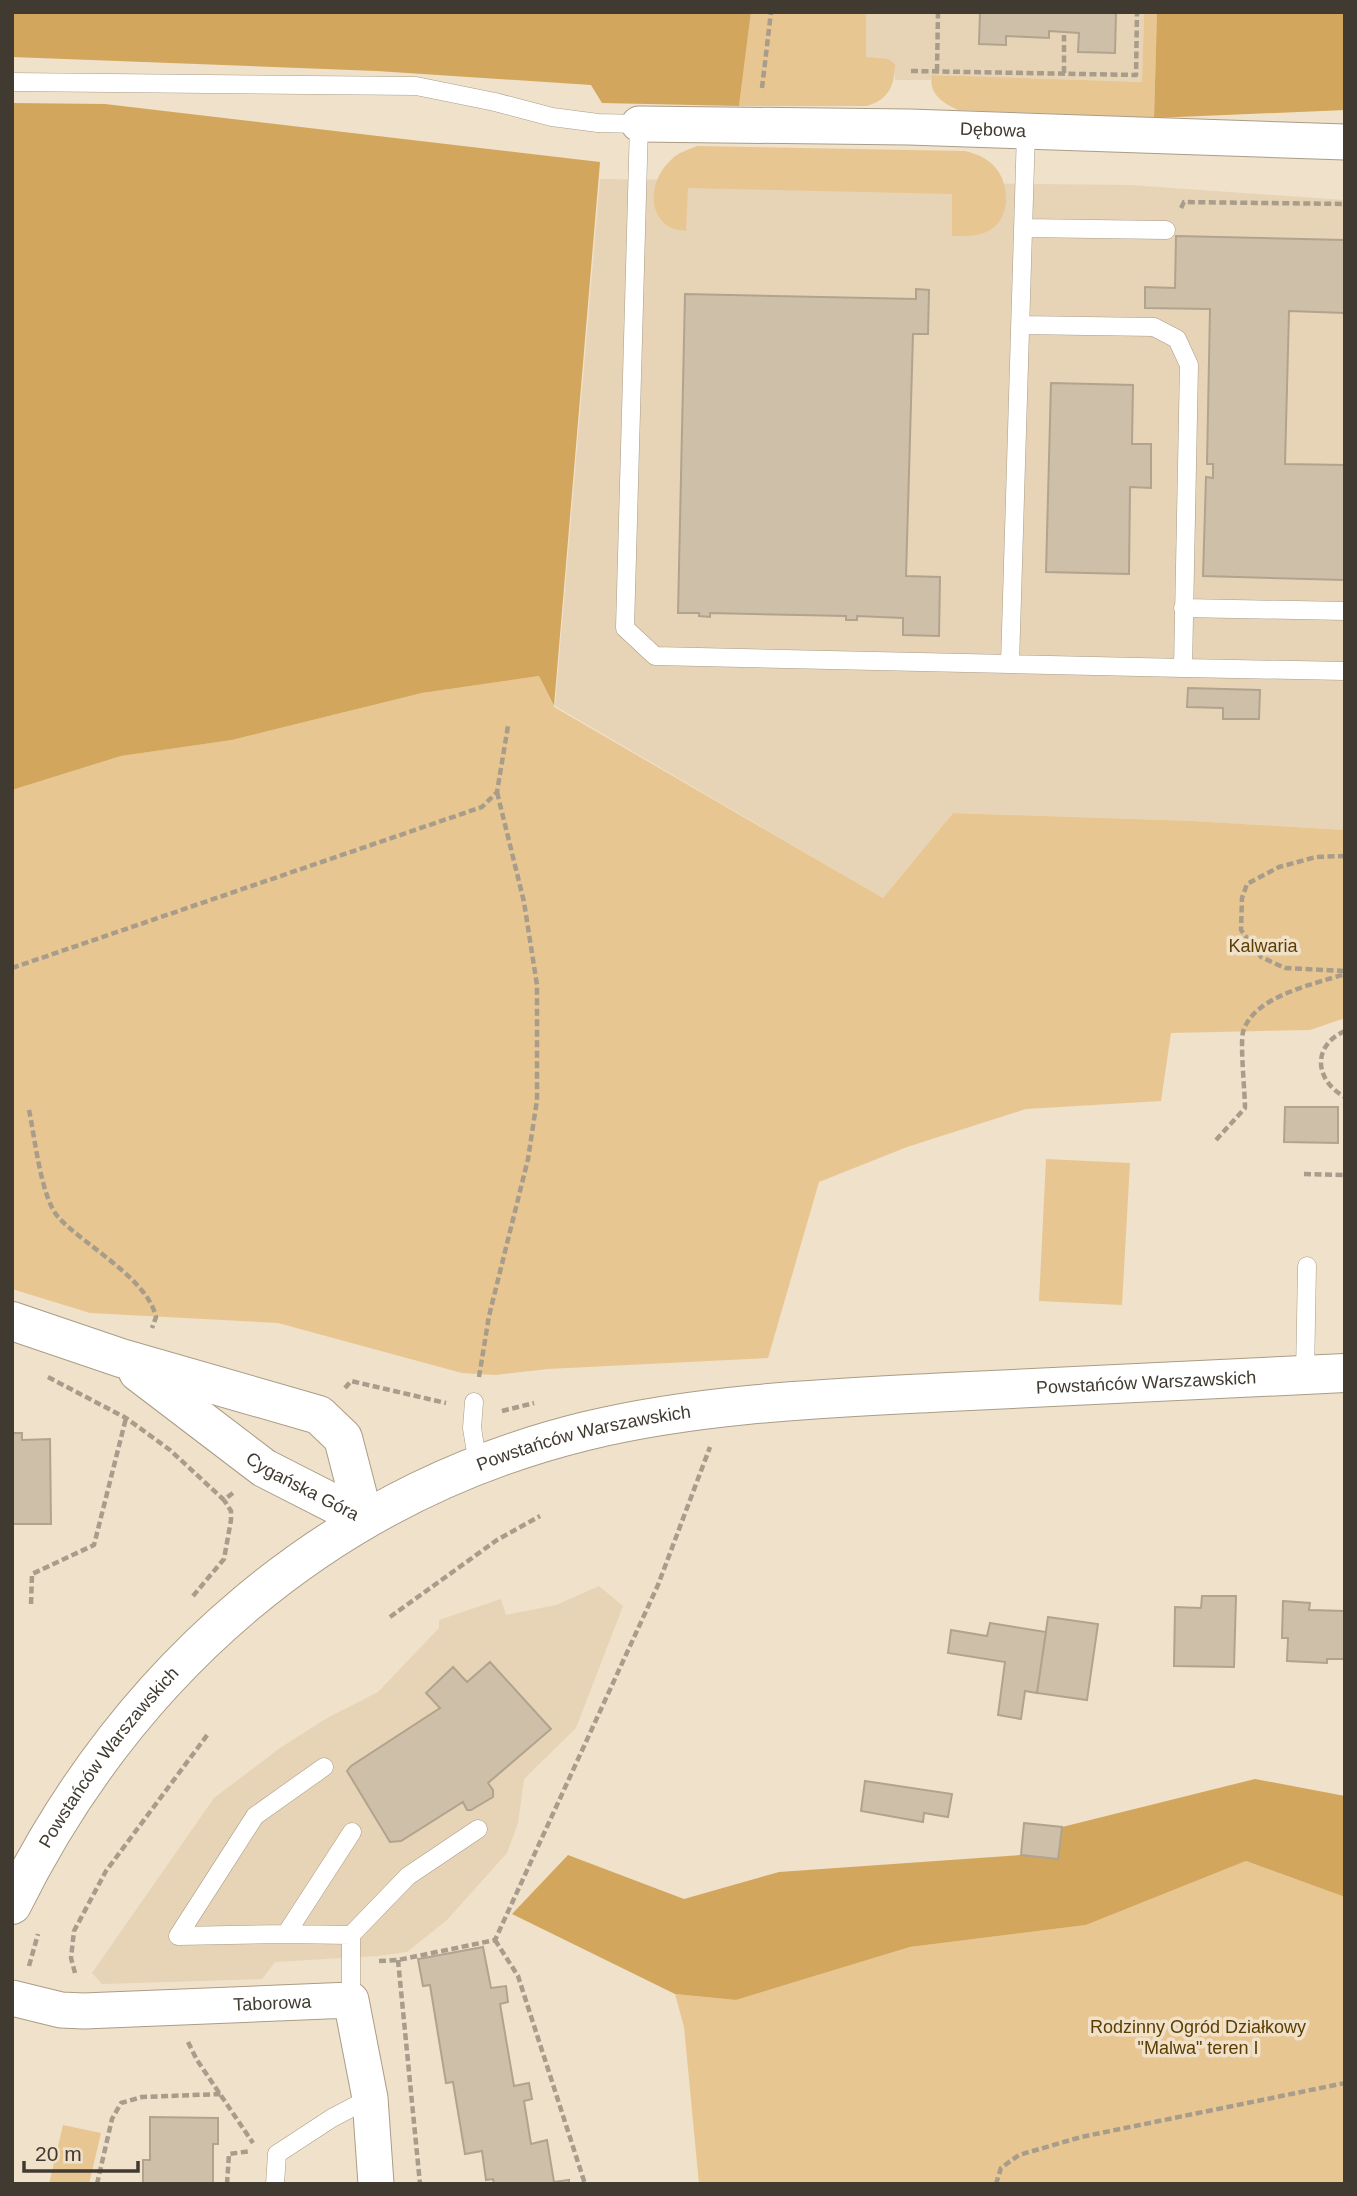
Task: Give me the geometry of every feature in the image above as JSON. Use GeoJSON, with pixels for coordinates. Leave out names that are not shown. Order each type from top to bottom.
{"type":"FeatureCollection","features":[{"type":"Feature","properties":{"kind":"street","name":"Dębowa"},"geometry":{"type":"LineString","coordinates":[[639,124],[758,124],[1345,142]]}},
{"type":"Feature","properties":{"kind":"street","name":"Cygańska Góra"},"geometry":{"type":"LineString","coordinates":[[12,1321],[121,1358],[319,1415],[342,1438],[365,1519]]}},
{"type":"Feature","properties":{"kind":"street","name":"Cygańska Góra"},"geometry":{"type":"LineString","coordinates":[[121,1358],[264,1468],[365,1519]]}},
{"type":"Feature","properties":{"kind":"street","name":"Powstańców Warszawskich"},"geometry":{"type":"LineString","coordinates":[[12,1905],[36,1857],[97,1763],[134,1714],[234,1611],[300,1561],[365,1519],[415,1491],[478,1465],[585,1431],[675,1413],[729,1407],[872,1396],[1345,1373]]}},
{"type":"Feature","properties":{"kind":"street","name":"Taborowa"},"geometry":{"type":"LineString","coordinates":[[13,1999],[61,2010],[84,2011],[351,2000]]}},
{"type":"Feature","properties":{"kind":"street"},"geometry":{"type":"LineString","coordinates":[[351,2000],[370,2098],[376,2184]]}},
{"type":"Feature","properties":{"kind":"lane"},"geometry":{"type":"LineString","coordinates":[[12,82],[416,86],[552,117],[598,123],[639,124],[625,628],[655,656],[1345,671]]}},
{"type":"Feature","properties":{"kind":"lane"},"geometry":{"type":"LineString","coordinates":[[1010,664],[1026,131]]}},
{"type":"Feature","properties":{"kind":"lane"},"geometry":{"type":"LineString","coordinates":[[1023,228],[1166,230]]}},
{"type":"Feature","properties":{"kind":"lane"},"geometry":{"type":"LineString","coordinates":[[1020,325],[1154,327],[1177,339],[1189,365],[1182,668]]}},
{"type":"Feature","properties":{"kind":"lane"},"geometry":{"type":"LineString","coordinates":[[1183,608],[1345,611]]}},
{"type":"Feature","properties":{"kind":"lane"},"geometry":{"type":"LineString","coordinates":[[1305,1375],[1307,1266]]}},
{"type":"Feature","properties":{"kind":"lane"},"geometry":{"type":"LineString","coordinates":[[474,1402],[472,1428],[478,1465]]}},
{"type":"Feature","properties":{"kind":"lane"},"geometry":{"type":"LineString","coordinates":[[324,1767],[255,1816],[178,1936],[351,1936]]}},
{"type":"Feature","properties":{"kind":"lane"},"geometry":{"type":"LineString","coordinates":[[351,2000],[351,1936],[408,1876],[478,1829]]}},
{"type":"Feature","properties":{"kind":"lane"},"geometry":{"type":"LineString","coordinates":[[286,1934],[352,1832]]}},
{"type":"Feature","properties":{"kind":"lane"},"geometry":{"type":"LineString","coordinates":[[275,2184],[277,2154],[332,2118],[370,2098]]}},
{"type":"Feature","properties":{"kind":"path"},"geometry":{"type":"LineString","coordinates":[[758,124],[771,12]]}},
{"type":"Feature","properties":{"kind":"path"},"geometry":{"type":"LineString","coordinates":[[937,71],[938,12]]}},
{"type":"Feature","properties":{"kind":"path"},"geometry":{"type":"LineString","coordinates":[[911,71],[1136,75],[1137,12]]}},
{"type":"Feature","properties":{"kind":"path"},"geometry":{"type":"LineString","coordinates":[[1063,73],[1064,35]]}},
{"type":"Feature","properties":{"kind":"path"},"geometry":{"type":"LineString","coordinates":[[1166,230],[1184,202],[1345,204]]}},
{"type":"Feature","properties":{"kind":"path"},"geometry":{"type":"LineString","coordinates":[[479,1375],[489,1316],[528,1159],[537,1100],[537,985],[524,902],[497,792],[508,726]]}},
{"type":"Feature","properties":{"kind":"path"},"geometry":{"type":"LineString","coordinates":[[12,968],[436,825],[482,807],[497,792]]}},
{"type":"Feature","properties":{"kind":"path"},"geometry":{"type":"LineString","coordinates":[[1345,856],[1316,857],[1279,867],[1247,884],[1242,898],[1241,930],[1261,957],[1285,968],[1345,972]]}},
{"type":"Feature","properties":{"kind":"path"},"geometry":{"type":"LineString","coordinates":[[1216,1140],[1245,1108],[1243,1032],[1252,1017],[1264,1005],[1287,993],[1345,972]]}},
{"type":"Feature","properties":{"kind":"path"},"geometry":{"type":"LineString","coordinates":[[1345,1031],[1329,1041],[1321,1058],[1323,1075],[1332,1090],[1345,1097]]}},
{"type":"Feature","properties":{"kind":"path"},"geometry":{"type":"LineString","coordinates":[[29,1110],[48,1201],[59,1218],[112,1261],[150,1299],[156,1317]]}},
{"type":"Feature","properties":{"kind":"path"},"geometry":{"type":"LineString","coordinates":[[1304,1174],[1345,1175]]}},
{"type":"Feature","properties":{"kind":"path"},"geometry":{"type":"LineString","coordinates":[[31,1604],[32,1574],[94,1545],[126,1418]]}},
{"type":"Feature","properties":{"kind":"path"},"geometry":{"type":"LineString","coordinates":[[495,1940],[658,1585],[713,1441],[700,1443]]}},
{"type":"Feature","properties":{"kind":"path"},"geometry":{"type":"LineString","coordinates":[[390,1617],[497,1540],[540,1516]]}},
{"type":"Feature","properties":{"kind":"path"},"geometry":{"type":"LineString","coordinates":[[77,1980],[71,1958],[74,1931],[106,1871],[208,1734]]}},
{"type":"Feature","properties":{"kind":"path"},"geometry":{"type":"LineString","coordinates":[[13,1999],[30,1964],[39,1932]]}},
{"type":"Feature","properties":{"kind":"path"},"geometry":{"type":"LineString","coordinates":[[420,2184],[398,1960],[495,1940]]}},
{"type":"Feature","properties":{"kind":"path"},"geometry":{"type":"LineString","coordinates":[[495,1940],[518,1976],[585,2184]]}},
{"type":"Feature","properties":{"kind":"path"},"geometry":{"type":"LineString","coordinates":[[996,2184],[1002,2168],[1019,2155],[1068,2141],[1345,2083]]}},
{"type":"Feature","properties":{"kind":"path"},"geometry":{"type":"LineString","coordinates":[[97,2184],[112,2119],[121,2103],[142,2096],[221,2094],[257,2151],[229,2154],[228,2184]]}},
{"type":"Feature","properties":{"kind":"shaded area"},"geometry":{"type":"Polygon","coordinates":[[[12,12],[751,12],[739,106],[602,103],[591,85],[377,71],[12,57],[12,12]]]}},
{"type":"Feature","properties":{"kind":"shaded area"},"geometry":{"type":"Polygon","coordinates":[[[866,12],[1144,12],[1142,82],[933,75],[931,80],[895,80],[895,64],[866,57],[866,12]]]}},
{"type":"Feature","properties":{"kind":"shaded area"},"geometry":{"type":"Polygon","coordinates":[[[1157,12],[1345,12],[1345,110],[1154,118],[1157,12]]]}},
{"type":"Feature","properties":{"kind":"shaded area"},"geometry":{"type":"Polygon","coordinates":[[[12,103],[105,104],[600,162],[554,706],[539,676],[422,693],[232,740],[121,756],[12,790],[12,103]]]}},
{"type":"Feature","properties":{"kind":"shaded area"},"geometry":{"type":"Polygon","coordinates":[[[600,179],[1130,185],[1345,200],[1345,830],[1193,821],[953,813],[883,898],[555,706],[600,179]]]}},
{"type":"Feature","properties":{"kind":"shaded area"},"geometry":{"type":"Polygon","coordinates":[[[599,1586],[623,1606],[576,1728],[524,1779],[518,1823],[507,1853],[447,1920],[407,1952],[275,1962],[262,1979],[102,1984],[92,1973],[214,1798],[280,1748],[327,1718],[378,1692],[439,1628],[439,1620],[501,1599],[506,1615],[556,1605],[599,1586]]]}},
{"type":"Feature","properties":{"kind":"shaded area"},"geometry":{"type":"Polygon","coordinates":[[[1255,1779],[1345,1796],[1345,1897],[1246,1861],[1086,1925],[910,1947],[736,2000],[675,1994],[512,1914],[568,1855],[684,1899],[779,1872],[1021,1855],[1058,1859],[1062,1827],[1255,1779]]]}},
{"type":"Feature","properties":{"kind":"green space"},"geometry":{"type":"Polygon","coordinates":[[[751,12],[866,12],[866,57],[888,59],[895,64],[894,79],[889,91],[874,104],[866,106],[739,106],[751,12]]]}},
{"type":"Feature","properties":{"kind":"green space"},"geometry":{"type":"Polygon","coordinates":[[[1144,12],[1157,12],[1154,118],[958,110],[942,101],[932,88],[932,75],[1142,82],[1144,12]]]}},
{"type":"Feature","properties":{"kind":"green space"},"geometry":{"type":"Polygon","coordinates":[[[697,146],[965,151],[983,158],[996,168],[1004,183],[1005,206],[994,228],[977,235],[952,236],[952,194],[688,188],[686,231],[675,229],[659,217],[655,208],[654,190],[666,165],[681,153],[697,146]]]}},
{"type":"Feature","properties":{"kind":"green space","name":"Kalwaria"},"geometry":{"type":"Polygon","coordinates":[[[539,676],[554,707],[883,898],[953,813],[1193,821],[1345,830],[1345,1018],[1310,1030],[1171,1033],[1161,1101],[1026,1109],[907,1147],[819,1182],[768,1358],[548,1369],[495,1375],[462,1373],[278,1323],[90,1313],[12,1289],[12,790],[121,756],[232,740],[422,693],[539,676]]]}},
{"type":"Feature","properties":{"kind":"green space"},"geometry":{"type":"Polygon","coordinates":[[[1046,1159],[1130,1163],[1122,1305],[1039,1301],[1046,1159]]]}},
{"type":"Feature","properties":{"kind":"green space","name":"Rodzinny Ogród Działkowy \"Malwa\" teren I"},"geometry":{"type":"Polygon","coordinates":[[[1246,1861],[1345,1897],[1345,2184],[699,2184],[684,2027],[675,1994],[736,2000],[910,1947],[1086,1925],[1246,1861]]]}},
{"type":"Feature","properties":{"kind":"green space"},"geometry":{"type":"Polygon","coordinates":[[[63,2125],[101,2133],[89,2184],[49,2184],[63,2125]]]}},
{"type":"Feature","properties":{"kind":"building"},"geometry":{"type":"Polygon","coordinates":[[[975,12],[1116,12],[1115,53],[1078,52],[1079,33],[1049,31],[1049,38],[1006,36],[1006,45],[979,44],[980,13],[975,12]]]}},
{"type":"Feature","properties":{"kind":"building"},"geometry":{"type":"Polygon","coordinates":[[[1176,236],[1345,240],[1345,313],[1289,311],[1285,464],[1345,465],[1345,580],[1203,576],[1206,477],[1213,478],[1213,464],[1207,464],[1210,309],[1145,308],[1145,287],[1175,288],[1176,236]]]}},
{"type":"Feature","properties":{"kind":"building"},"geometry":{"type":"Polygon","coordinates":[[[916,289],[929,290],[928,334],[913,334],[906,576],[940,577],[939,636],[903,635],[903,618],[857,616],[857,620],[846,620],[846,616],[710,613],[710,617],[699,616],[699,613],[678,613],[685,294],[916,299],[916,289]]]}},
{"type":"Feature","properties":{"kind":"building"},"geometry":{"type":"Polygon","coordinates":[[[1051,383],[1133,385],[1132,444],[1151,444],[1151,488],[1130,487],[1129,574],[1046,572],[1051,383]]]}},
{"type":"Feature","properties":{"kind":"building"},"geometry":{"type":"Polygon","coordinates":[[[1188,688],[1260,690],[1259,719],[1223,719],[1223,708],[1187,707],[1188,688]]]}},
{"type":"Feature","properties":{"kind":"building"},"geometry":{"type":"Polygon","coordinates":[[[1285,1107],[1338,1107],[1338,1143],[1284,1142],[1285,1107]]]}},
{"type":"Feature","properties":{"kind":"building"},"geometry":{"type":"Polygon","coordinates":[[[12,1433],[22,1433],[22,1440],[50,1439],[51,1524],[13,1524],[12,1566],[12,1433]]]}},
{"type":"Feature","properties":{"kind":"building"},"geometry":{"type":"Polygon","coordinates":[[[1202,1596],[1236,1596],[1234,1667],[1174,1666],[1175,1607],[1201,1608],[1202,1596]]]}},
{"type":"Feature","properties":{"kind":"building"},"geometry":{"type":"Polygon","coordinates":[[[1283,1601],[1310,1603],[1309,1610],[1345,1611],[1345,1659],[1327,1659],[1327,1663],[1287,1661],[1288,1638],[1282,1638],[1283,1601]]]}},
{"type":"Feature","properties":{"kind":"building"},"geometry":{"type":"Polygon","coordinates":[[[1048,1617],[1098,1624],[1087,1700],[1037,1693],[1048,1617]]]}},
{"type":"Feature","properties":{"kind":"building"},"geometry":{"type":"Polygon","coordinates":[[[990,1623],[1046,1632],[1037,1693],[1025,1691],[1021,1719],[998,1715],[1005,1662],[948,1653],[951,1630],[987,1636],[990,1623]]]}},
{"type":"Feature","properties":{"kind":"building"},"geometry":{"type":"Polygon","coordinates":[[[490,1662],[551,1729],[488,1783],[493,1790],[493,1797],[471,1810],[467,1810],[463,1802],[401,1841],[390,1842],[347,1771],[440,1708],[426,1693],[453,1667],[467,1682],[490,1662]]]}},
{"type":"Feature","properties":{"kind":"building"},"geometry":{"type":"Polygon","coordinates":[[[865,1781],[952,1794],[948,1817],[924,1813],[923,1822],[861,1811],[865,1781]]]}},
{"type":"Feature","properties":{"kind":"building"},"geometry":{"type":"Polygon","coordinates":[[[1024,1823],[1062,1827],[1058,1859],[1021,1855],[1024,1823]]]}},
{"type":"Feature","properties":{"kind":"building"},"geometry":{"type":"Polygon","coordinates":[[[483,1947],[491,1988],[506,1986],[508,2002],[500,2004],[514,2086],[529,2083],[532,2099],[524,2101],[531,2144],[547,2140],[554,2182],[569,2180],[569,2184],[494,2184],[493,2179],[486,2180],[482,2151],[465,2154],[453,2082],[446,2083],[430,1985],[423,1986],[418,1959],[483,1947]]]}},
{"type":"Feature","properties":{"kind":"building"},"geometry":{"type":"Polygon","coordinates":[[[150,2117],[218,2118],[218,2144],[213,2144],[213,2184],[143,2184],[143,2160],[150,2160],[150,2117]]]}}]}
